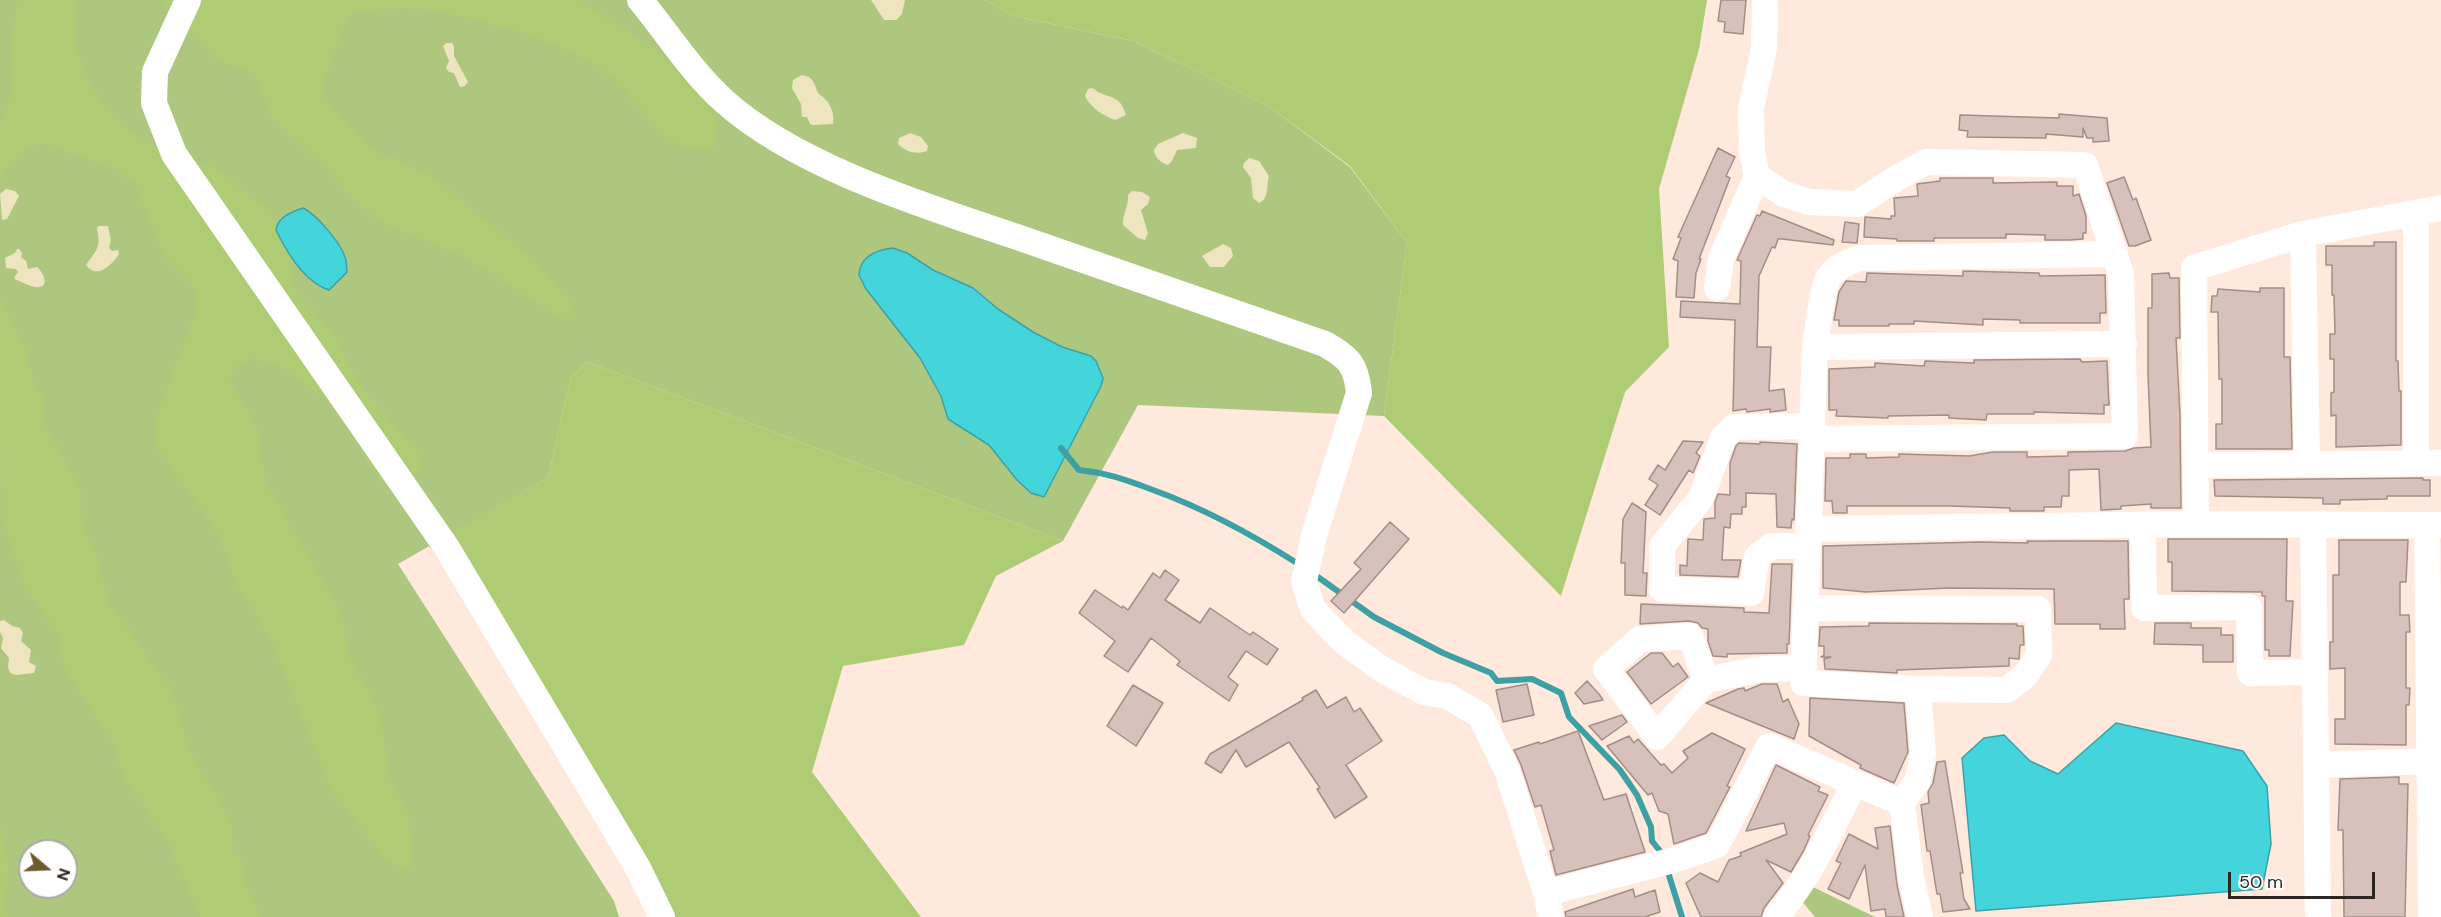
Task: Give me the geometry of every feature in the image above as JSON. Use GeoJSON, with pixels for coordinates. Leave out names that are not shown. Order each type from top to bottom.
{"type":"FeatureCollection","features":[{"type":"Feature","properties":{"kind":"street"},"geometry":{"type":"LineString","coordinates":[[188,0],[155,72],[154,103],[174,154],[447,548],[638,868],[662,917]]}},
{"type":"Feature","properties":{"kind":"street"},"geometry":{"type":"LineString","coordinates":[[640,0],[686,62],[726,102],[775,138],[831,167],[933,208],[1325,344],[1347,358],[1357,374],[1359,393],[1314,532],[1304,581],[1313,609],[1343,641],[1383,670],[1424,692],[1447,696],[1480,715],[1507,770],[1548,905],[1717,845],[1769,746],[1902,804]]}},
{"type":"Feature","properties":{"kind":"street"},"geometry":{"type":"LineString","coordinates":[[1717,288],[1721,259],[1757,176],[1752,152],[1751,108],[1764,50],[1766,0]]}},
{"type":"Feature","properties":{"kind":"street"},"geometry":{"type":"LineString","coordinates":[[1757,176],[1784,194],[1809,202],[1857,204],[1926,162],[2085,165],[2121,274],[2125,436],[1812,433],[1734,427],[1723,438],[1701,498],[1662,546],[1662,589],[1751,593],[1757,557],[1771,546],[1808,537],[2143,525],[2434,525],[2434,620],[2428,761],[2434,914]]}},
{"type":"Feature","properties":{"kind":"street"},"geometry":{"type":"LineString","coordinates":[[2196,524],[2194,268],[2303,234],[2429,211],[2429,463],[2197,465]]}},
{"type":"Feature","properties":{"kind":"street"},"geometry":{"type":"LineString","coordinates":[[2303,234],[2307,464]]}},
{"type":"Feature","properties":{"kind":"street"},"geometry":{"type":"LineString","coordinates":[[1806,608],[2038,609],[2039,656],[2025,676],[2007,690],[1918,689],[1803,682],[1815,347],[1822,299],[1829,275],[1842,265],[1859,258],[2115,254]]}},
{"type":"Feature","properties":{"kind":"street"},"geometry":{"type":"LineString","coordinates":[[1815,347],[2124,344]]}},
{"type":"Feature","properties":{"kind":"street"},"geometry":{"type":"LineString","coordinates":[[2143,525],[2144,608],[2249,607],[2250,673],[2314,672]]}},
{"type":"Feature","properties":{"kind":"street"},"geometry":{"type":"LineString","coordinates":[[2313,525],[2318,917]]}},
{"type":"Feature","properties":{"kind":"street"},"geometry":{"type":"LineString","coordinates":[[1706,680],[1761,669],[1803,668]]}},
{"type":"Feature","properties":{"kind":"street"},"geometry":{"type":"LineString","coordinates":[[1918,689],[1923,754],[1918,780],[1902,804],[1912,883],[1920,917]]}},
{"type":"Feature","properties":{"kind":"street"},"geometry":{"type":"LineString","coordinates":[[2316,765],[2428,761]]}},
{"type":"Feature","properties":{"kind":"street"},"geometry":{"type":"LineString","coordinates":[[1776,917],[1793,897],[1811,868],[1856,783]]}},
{"type":"Feature","properties":{"kind":"green space"},"geometry":{"type":"Polygon","coordinates":[[[0,0],[984,0],[1014,16],[1134,41],[1268,106],[1350,167],[1407,243],[1384,416],[1138,405],[1063,541],[588,362],[571,377],[548,478],[398,564],[614,901],[619,917],[0,917],[0,0]]]}},
{"type":"Feature","properties":{"kind":"green space"},"geometry":{"type":"Polygon","coordinates":[[[18,0],[79,0],[75,16],[78,52],[92,87],[102,103],[126,128],[141,138],[196,167],[202,162],[215,167],[271,213],[290,253],[295,290],[335,336],[354,377],[419,455],[422,466],[414,475],[399,483],[383,483],[368,463],[358,427],[341,410],[285,369],[254,358],[231,370],[231,382],[257,428],[266,483],[341,612],[350,658],[382,719],[388,775],[409,817],[412,868],[404,871],[384,858],[331,788],[272,642],[236,582],[219,535],[153,441],[161,404],[195,314],[195,288],[162,252],[135,183],[117,170],[45,143],[18,156],[7,167],[0,180],[0,124],[11,96],[10,59],[18,0]]]}},
{"type":"Feature","properties":{"kind":"green space"},"geometry":{"type":"Polygon","coordinates":[[[160,0],[578,0],[650,45],[702,98],[719,123],[714,148],[697,150],[682,146],[669,138],[657,128],[612,77],[594,64],[548,42],[468,18],[413,8],[353,12],[347,18],[323,85],[327,102],[372,149],[434,178],[535,261],[573,305],[576,313],[571,319],[562,319],[465,257],[384,224],[357,204],[324,165],[273,120],[254,74],[217,59],[160,0]]]}},
{"type":"Feature","properties":{"kind":"green space"},"geometry":{"type":"Polygon","coordinates":[[[984,0],[1707,0],[1699,49],[1659,189],[1669,347],[1625,392],[1561,596],[1384,416],[1407,243],[1350,166],[1268,106],[1134,41],[1014,16],[984,0]]]}},
{"type":"Feature","properties":{"kind":"green space"},"geometry":{"type":"Polygon","coordinates":[[[0,297],[27,355],[34,383],[42,394],[44,423],[80,488],[81,520],[99,561],[107,601],[172,690],[188,748],[231,821],[233,852],[242,861],[242,875],[261,917],[201,917],[168,842],[124,778],[114,745],[65,669],[59,635],[25,588],[1,515],[0,297]]]}},
{"type":"Feature","properties":{"kind":"green space"},"geometry":{"type":"Polygon","coordinates":[[[588,362],[1063,541],[996,576],[964,645],[843,666],[812,772],[921,917],[656,917],[434,551],[428,546],[548,478],[571,377],[588,362]]]}},
{"type":"Feature","properties":{"kind":"green space"},"geometry":{"type":"Polygon","coordinates":[[[0,829],[8,865],[5,906],[7,917],[0,917],[0,829]]]}},
{"type":"Feature","properties":{"kind":"green space"},"geometry":{"type":"Polygon","coordinates":[[[1811,886],[1875,917],[1815,917],[1801,900],[1811,886]]]}},
{"type":"Feature","properties":{"kind":"sand"},"geometry":{"type":"Polygon","coordinates":[[[871,0],[905,0],[902,14],[896,20],[884,20],[871,0]]]}},
{"type":"Feature","properties":{"kind":"sand"},"geometry":{"type":"Polygon","coordinates":[[[446,43],[452,43],[454,47],[454,56],[468,82],[465,86],[460,87],[454,73],[449,72],[446,68],[449,61],[443,46],[446,43]]]}},
{"type":"Feature","properties":{"kind":"sand"},"geometry":{"type":"Polygon","coordinates":[[[802,75],[812,80],[818,92],[829,103],[833,113],[833,124],[813,125],[807,117],[802,117],[801,104],[792,88],[793,80],[802,75]]]}},
{"type":"Feature","properties":{"kind":"sand"},"geometry":{"type":"Polygon","coordinates":[[[1092,88],[1117,100],[1126,115],[1115,120],[1097,111],[1085,96],[1088,89],[1092,88]]]}},
{"type":"Feature","properties":{"kind":"sand"},"geometry":{"type":"Polygon","coordinates":[[[910,133],[921,137],[928,146],[927,151],[911,152],[898,144],[899,138],[910,133]]]}},
{"type":"Feature","properties":{"kind":"sand"},"geometry":{"type":"Polygon","coordinates":[[[1183,133],[1197,138],[1196,148],[1177,150],[1168,165],[1160,161],[1154,153],[1158,144],[1183,133]]]}},
{"type":"Feature","properties":{"kind":"sand"},"geometry":{"type":"Polygon","coordinates":[[[1249,158],[1259,161],[1269,176],[1265,198],[1259,203],[1253,198],[1251,178],[1243,167],[1249,158]]]}},
{"type":"Feature","properties":{"kind":"sand"},"geometry":{"type":"Polygon","coordinates":[[[6,189],[15,191],[19,196],[7,219],[2,220],[0,194],[6,189]]]}},
{"type":"Feature","properties":{"kind":"sand"},"geometry":{"type":"Polygon","coordinates":[[[1132,191],[1142,192],[1150,197],[1148,204],[1141,210],[1148,233],[1145,240],[1138,238],[1123,225],[1128,195],[1132,191]]]}},
{"type":"Feature","properties":{"kind":"sand"},"geometry":{"type":"Polygon","coordinates":[[[108,226],[111,240],[109,248],[112,251],[118,250],[119,254],[104,269],[95,271],[86,265],[97,248],[99,240],[97,228],[108,226]]]}},
{"type":"Feature","properties":{"kind":"sand"},"geometry":{"type":"Polygon","coordinates":[[[1223,244],[1231,248],[1233,256],[1224,267],[1210,267],[1202,256],[1223,244]]]}},
{"type":"Feature","properties":{"kind":"sand"},"geometry":{"type":"Polygon","coordinates":[[[17,249],[22,253],[21,257],[26,261],[28,269],[37,267],[40,270],[45,280],[43,286],[32,286],[16,280],[14,278],[18,272],[16,269],[6,268],[5,258],[15,253],[17,249]]]}},
{"type":"Feature","properties":{"kind":"sand"},"geometry":{"type":"Polygon","coordinates":[[[4,620],[20,628],[23,633],[21,641],[31,650],[29,662],[36,666],[34,673],[16,675],[10,673],[9,658],[1,648],[3,638],[0,632],[0,621],[4,620]]]}},
{"type":"Feature","properties":{"kind":"water"},"geometry":{"type":"Polygon","coordinates":[[[303,208],[327,229],[346,259],[347,272],[329,290],[304,274],[285,248],[276,230],[282,218],[303,208]]]}},
{"type":"Feature","properties":{"kind":"water"},"geometry":{"type":"Polygon","coordinates":[[[893,248],[973,288],[998,309],[1033,332],[1062,347],[1091,356],[1096,361],[1103,378],[1101,386],[1044,497],[1031,493],[1017,480],[989,445],[948,419],[941,396],[920,358],[866,289],[859,275],[862,263],[875,252],[893,248]]]}},
{"type":"Feature","properties":{"kind":"water"},"geometry":{"type":"Polygon","coordinates":[[[2116,723],[2243,751],[2267,786],[2271,844],[2262,889],[1976,911],[1962,758],[1984,738],[2004,735],[2030,761],[2058,774],[2116,723]]]}},
{"type":"Feature","properties":{"kind":"building"},"geometry":{"type":"Polygon","coordinates":[[[1721,0],[1746,0],[1743,34],[1724,32],[1725,22],[1718,21],[1721,0]]]}},
{"type":"Feature","properties":{"kind":"building"},"geometry":{"type":"Polygon","coordinates":[[[2059,114],[2107,118],[2109,141],[2093,142],[2093,138],[2087,138],[2083,128],[2083,137],[2046,134],[2046,138],[1967,137],[1968,131],[1959,130],[1960,115],[2059,118],[2059,114]]]}},
{"type":"Feature","properties":{"kind":"building"},"geometry":{"type":"Polygon","coordinates":[[[1718,148],[1735,157],[1726,176],[1730,178],[1699,259],[1701,259],[1696,273],[1694,298],[1676,297],[1678,261],[1673,259],[1681,238],[1678,237],[1718,148]]]}},
{"type":"Feature","properties":{"kind":"building"},"geometry":{"type":"Polygon","coordinates":[[[2124,177],[2133,200],[2136,198],[2151,240],[2135,246],[2129,246],[2107,183],[2124,177]]]}},
{"type":"Feature","properties":{"kind":"building"},"geometry":{"type":"Polygon","coordinates":[[[1940,178],[1993,178],[1993,183],[2057,182],[2057,186],[2073,186],[2073,196],[2079,194],[2086,216],[2086,233],[2083,233],[2083,239],[2070,240],[2045,240],[2045,235],[2006,234],[2006,238],[1934,238],[1934,241],[1897,241],[1897,239],[1864,237],[1865,217],[1891,219],[1891,216],[1895,216],[1894,198],[1918,196],[1917,184],[1940,181],[1940,178]]]}},
{"type":"Feature","properties":{"kind":"building"},"geometry":{"type":"Polygon","coordinates":[[[1762,211],[1834,240],[1833,245],[1778,239],[1775,248],[1772,247],[1759,276],[1757,347],[1771,347],[1769,391],[1784,389],[1786,410],[1733,411],[1735,320],[1680,317],[1681,301],[1740,304],[1741,261],[1737,260],[1757,215],[1760,216],[1762,211]]]}},
{"type":"Feature","properties":{"kind":"building"},"geometry":{"type":"Polygon","coordinates":[[[1845,222],[1859,224],[1857,243],[1842,242],[1845,222]]]}},
{"type":"Feature","properties":{"kind":"building"},"geometry":{"type":"Polygon","coordinates":[[[2374,242],[2396,242],[2396,361],[2398,361],[2399,391],[2401,391],[2401,445],[2336,447],[2336,415],[2331,416],[2334,359],[2330,359],[2330,334],[2335,334],[2334,295],[2332,295],[2332,265],[2326,265],[2326,246],[2374,246],[2374,242]]]}},
{"type":"Feature","properties":{"kind":"building"},"geometry":{"type":"Polygon","coordinates":[[[1963,271],[2039,273],[2040,276],[2105,275],[2106,313],[2100,313],[2100,323],[2020,323],[2020,320],[1983,319],[1983,325],[1914,321],[1914,324],[1889,324],[1889,326],[1839,326],[1839,320],[1834,320],[1839,292],[1846,281],[1866,282],[1867,273],[1963,276],[1963,271]]]}},
{"type":"Feature","properties":{"kind":"building"},"geometry":{"type":"Polygon","coordinates":[[[2169,273],[2170,278],[2179,278],[2180,338],[2176,338],[2181,508],[2151,508],[2151,504],[2101,510],[2099,469],[2069,470],[2069,496],[2062,496],[2061,507],[2044,507],[2044,511],[2010,511],[2010,508],[1950,506],[1847,506],[1847,513],[1833,513],[1832,501],[1825,501],[1826,458],[1850,458],[1850,454],[1866,454],[1866,458],[1899,457],[1899,454],[1969,456],[1993,452],[2027,452],[2027,457],[2068,456],[2068,452],[2125,451],[2151,447],[2148,308],[2152,308],[2152,274],[2169,273]]]}},
{"type":"Feature","properties":{"kind":"building"},"geometry":{"type":"Polygon","coordinates":[[[2260,288],[2284,288],[2284,357],[2290,357],[2292,449],[2216,449],[2216,424],[2222,424],[2222,379],[2219,379],[2218,312],[2211,312],[2212,296],[2217,296],[2218,289],[2260,292],[2260,288]]]}},
{"type":"Feature","properties":{"kind":"building"},"geometry":{"type":"Polygon","coordinates":[[[2080,359],[2082,362],[2107,361],[2109,405],[2104,405],[2104,414],[2034,412],[2034,414],[1987,414],[1986,420],[1949,418],[1949,415],[1888,416],[1888,418],[1836,416],[1837,410],[1829,410],[1829,369],[1875,367],[1875,363],[1924,366],[1925,361],[1974,363],[1974,360],[2080,359]]]}},
{"type":"Feature","properties":{"kind":"building"},"geometry":{"type":"Polygon","coordinates":[[[1683,441],[1703,442],[1696,453],[1700,456],[1693,473],[1689,470],[1660,515],[1645,505],[1658,485],[1649,479],[1658,465],[1665,470],[1683,441]]]}},
{"type":"Feature","properties":{"kind":"building"},"geometry":{"type":"Polygon","coordinates":[[[1760,442],[1797,444],[1794,520],[1792,519],[1791,528],[1777,527],[1776,494],[1746,493],[1746,507],[1742,507],[1742,514],[1731,514],[1730,528],[1724,527],[1722,560],[1741,560],[1738,577],[1680,575],[1680,565],[1687,566],[1688,539],[1703,540],[1704,519],[1715,518],[1715,502],[1718,494],[1730,495],[1730,463],[1736,446],[1739,443],[1760,444],[1760,442]]]}},
{"type":"Feature","properties":{"kind":"building"},"geometry":{"type":"Polygon","coordinates":[[[2423,478],[2423,480],[2430,480],[2430,496],[2387,496],[2387,499],[2340,500],[2340,504],[2323,504],[2323,498],[2215,496],[2214,480],[2423,478]]]}},
{"type":"Feature","properties":{"kind":"building"},"geometry":{"type":"Polygon","coordinates":[[[1632,503],[1646,512],[1643,573],[1647,573],[1646,596],[1625,595],[1625,563],[1621,563],[1623,519],[1632,503]]]}},
{"type":"Feature","properties":{"kind":"building"},"geometry":{"type":"Polygon","coordinates":[[[1390,522],[1409,539],[1344,613],[1331,601],[1361,569],[1354,563],[1390,522]]]}},
{"type":"Feature","properties":{"kind":"building"},"geometry":{"type":"Polygon","coordinates":[[[2168,539],[2287,539],[2286,601],[2293,601],[2290,656],[2269,656],[2269,650],[2265,650],[2265,596],[2262,596],[2262,592],[2172,591],[2172,562],[2168,562],[2168,539]]]}},
{"type":"Feature","properties":{"kind":"building"},"geometry":{"type":"Polygon","coordinates":[[[2339,540],[2408,540],[2406,582],[2400,582],[2400,615],[2409,615],[2410,632],[2406,632],[2406,688],[2410,688],[2409,705],[2406,705],[2406,745],[2335,744],[2335,719],[2345,719],[2345,668],[2330,669],[2330,642],[2333,642],[2333,575],[2339,575],[2339,540]]]}},
{"type":"Feature","properties":{"kind":"building"},"geometry":{"type":"Polygon","coordinates":[[[2027,541],[2128,541],[2129,599],[2124,599],[2125,629],[2100,629],[2100,624],[2055,624],[2054,589],[1948,588],[1866,592],[1823,588],[1823,546],[2028,543],[2027,541]]]}},
{"type":"Feature","properties":{"kind":"building"},"geometry":{"type":"Polygon","coordinates":[[[1772,564],[1792,564],[1787,653],[1713,656],[1708,641],[1708,629],[1702,628],[1698,623],[1689,621],[1640,624],[1641,604],[1744,608],[1744,612],[1769,613],[1772,564]]]}},
{"type":"Feature","properties":{"kind":"building"},"geometry":{"type":"Polygon","coordinates":[[[1165,570],[1179,580],[1165,600],[1200,623],[1210,608],[1250,635],[1253,632],[1278,649],[1267,665],[1246,651],[1228,677],[1238,685],[1229,701],[1177,665],[1180,661],[1151,638],[1128,672],[1104,656],[1115,641],[1079,613],[1095,590],[1128,610],[1153,573],[1160,578],[1165,570]]]}},
{"type":"Feature","properties":{"kind":"building"},"geometry":{"type":"Polygon","coordinates":[[[1869,623],[2017,624],[2017,626],[2023,626],[2024,645],[2020,645],[2019,659],[2009,658],[2009,666],[1897,670],[1897,673],[1825,669],[1824,659],[1831,657],[1821,657],[1824,655],[1824,646],[1819,646],[1820,627],[1869,626],[1869,623]]]}},
{"type":"Feature","properties":{"kind":"building"},"geometry":{"type":"Polygon","coordinates":[[[2155,623],[2191,623],[2191,628],[2221,628],[2221,635],[2233,635],[2233,662],[2203,662],[2203,645],[2154,644],[2155,623]]]}},
{"type":"Feature","properties":{"kind":"building"},"geometry":{"type":"Polygon","coordinates":[[[1651,653],[1662,653],[1673,667],[1678,663],[1688,677],[1651,704],[1627,672],[1651,653]]]}},
{"type":"Feature","properties":{"kind":"building"},"geometry":{"type":"Polygon","coordinates":[[[1587,681],[1603,700],[1584,704],[1575,693],[1587,681]]]}},
{"type":"Feature","properties":{"kind":"building"},"geometry":{"type":"Polygon","coordinates":[[[1527,684],[1534,715],[1503,722],[1496,690],[1527,684]]]}},
{"type":"Feature","properties":{"kind":"building"},"geometry":{"type":"Polygon","coordinates":[[[1762,684],[1777,684],[1783,702],[1788,699],[1799,724],[1794,739],[1706,703],[1738,689],[1744,688],[1745,691],[1762,684]]]}},
{"type":"Feature","properties":{"kind":"building"},"geometry":{"type":"Polygon","coordinates":[[[1133,685],[1163,703],[1136,746],[1107,726],[1133,685]]]}},
{"type":"Feature","properties":{"kind":"building"},"geometry":{"type":"Polygon","coordinates":[[[1316,690],[1327,708],[1346,697],[1354,712],[1360,708],[1382,741],[1346,765],[1367,797],[1335,818],[1317,789],[1320,788],[1289,742],[1246,767],[1236,750],[1221,773],[1205,763],[1210,754],[1303,700],[1302,698],[1316,690]]]}},
{"type":"Feature","properties":{"kind":"building"},"geometry":{"type":"Polygon","coordinates":[[[1810,698],[1904,703],[1908,752],[1894,783],[1860,768],[1861,765],[1809,736],[1810,698]]]}},
{"type":"Feature","properties":{"kind":"building"},"geometry":{"type":"Polygon","coordinates":[[[1622,715],[1627,722],[1602,740],[1589,726],[1622,715]]]}},
{"type":"Feature","properties":{"kind":"building"},"geometry":{"type":"Polygon","coordinates":[[[1578,731],[1604,800],[1626,794],[1645,852],[1556,875],[1550,851],[1554,850],[1541,805],[1535,807],[1514,750],[1578,731]]]}},
{"type":"Feature","properties":{"kind":"building"},"geometry":{"type":"Polygon","coordinates":[[[1712,733],[1745,749],[1727,786],[1730,787],[1706,833],[1674,844],[1668,814],[1659,811],[1652,793],[1648,795],[1607,746],[1629,736],[1634,743],[1638,739],[1661,765],[1664,764],[1672,773],[1688,758],[1683,751],[1712,733]]]}},
{"type":"Feature","properties":{"kind":"building"},"geometry":{"type":"Polygon","coordinates":[[[1945,761],[1963,873],[1960,873],[1964,899],[1970,909],[1943,912],[1940,894],[1937,894],[1930,851],[1927,851],[1921,805],[1929,803],[1928,792],[1933,783],[1937,762],[1945,761]]]}},
{"type":"Feature","properties":{"kind":"building"},"geometry":{"type":"Polygon","coordinates":[[[1776,765],[1820,787],[1818,791],[1828,795],[1808,835],[1810,836],[1804,850],[1791,872],[1766,860],[1783,883],[1764,908],[1761,917],[1701,917],[1686,883],[1700,873],[1718,882],[1729,860],[1741,856],[1740,853],[1787,834],[1784,823],[1746,831],[1776,765]]]}},
{"type":"Feature","properties":{"kind":"building"},"geometry":{"type":"Polygon","coordinates":[[[2399,777],[2399,784],[2408,784],[2405,917],[2344,917],[2343,830],[2338,830],[2340,779],[2399,777]]]}},
{"type":"Feature","properties":{"kind":"building"},"geometry":{"type":"Polygon","coordinates":[[[1890,826],[1897,885],[1904,917],[1886,917],[1885,909],[1871,911],[1865,865],[1849,899],[1828,889],[1841,863],[1836,861],[1849,834],[1878,849],[1875,828],[1890,826]]]}},
{"type":"Feature","properties":{"kind":"building"},"geometry":{"type":"Polygon","coordinates":[[[1633,889],[1635,897],[1655,890],[1660,912],[1645,917],[1566,917],[1565,912],[1633,889]]]}},
{"type":"Feature","properties":{"kind":"waterway"},"geometry":{"type":"LineString","coordinates":[[1061,448],[1079,470],[1125,480],[1173,497],[1247,533],[1300,565]]}},
{"type":"Feature","properties":{"kind":"waterway"},"geometry":{"type":"LineString","coordinates":[[1311,572],[1374,617],[1443,653],[1491,673],[1497,681],[1532,679],[1561,693],[1569,717],[1620,770],[1637,795],[1651,827],[1652,841],[1664,856]]}},
{"type":"Feature","properties":{"kind":"waterway"},"geometry":{"type":"LineString","coordinates":[[1667,869],[1682,917]]}}]}
